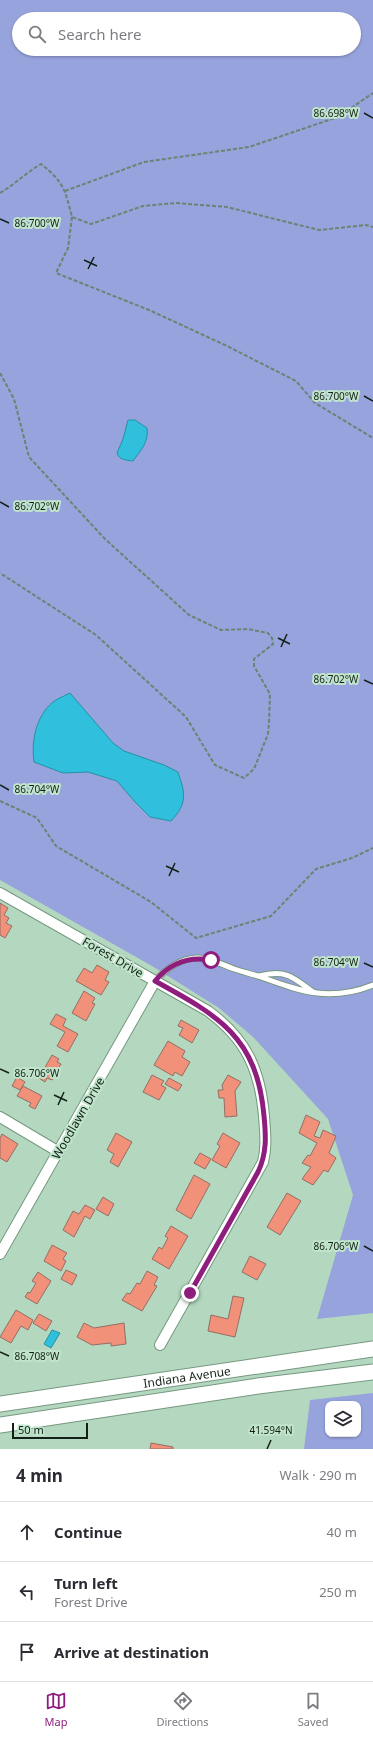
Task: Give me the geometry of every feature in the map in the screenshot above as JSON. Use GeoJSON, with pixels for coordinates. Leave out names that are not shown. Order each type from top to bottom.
{"type":"FeatureCollection","features":[{"type":"Feature","properties":{"kind":"main road","name":"Indiana Avenue"},"geometry":{"type":"LineString","coordinates":[[0,1404],[373,1349]]}},
{"type":"Feature","properties":{"kind":"main road"},"geometry":{"type":"LineString","coordinates":[[251,1366],[254,1387]]}},
{"type":"Feature","properties":{"kind":"main road","name":"Indiana Avenue"},"geometry":{"type":"LineString","coordinates":[[0,1425],[254,1387],[373,1372]]}},
{"type":"Feature","properties":{"kind":"street","name":"Forest Drive"},"geometry":{"type":"LineString","coordinates":[[0,893],[185,997],[219,1020],[245,1049],[254,1065],[259,1084],[266,1142],[263,1162],[160,1345]]}},
{"type":"Feature","properties":{"kind":"street","name":"Woodlawn Drive"},"geometry":{"type":"LineString","coordinates":[[0,1254],[155,981]]}},
{"type":"Feature","properties":{"kind":"street"},"geometry":{"type":"LineString","coordinates":[[0,1117],[59,1152]]}},
{"type":"Feature","properties":{"kind":"lane"},"geometry":{"type":"LineString","coordinates":[[155,981],[163,972],[172,966],[184,960],[197,958],[259,976],[294,989],[324,995],[346,994],[373,985]]}},
{"type":"Feature","properties":{"kind":"lane"},"geometry":{"type":"LineString","coordinates":[[259,976],[289,975],[298,979],[314,992]]}},
{"type":"Feature","properties":{"kind":"path"},"geometry":{"type":"LineString","coordinates":[[64,191],[144,162],[248,147],[338,118],[373,93]]}},
{"type":"Feature","properties":{"kind":"path"},"geometry":{"type":"LineString","coordinates":[[0,193],[20,180],[26,173],[41,164],[57,177],[64,191],[72,217],[68,248],[56,273],[149,310],[296,381],[316,403],[373,438]]}},
{"type":"Feature","properties":{"kind":"path"},"geometry":{"type":"LineString","coordinates":[[72,217],[91,224],[143,206],[176,203],[227,207],[319,230],[366,225],[373,227]]}},
{"type":"Feature","properties":{"kind":"path"},"geometry":{"type":"LineString","coordinates":[[0,373],[14,399],[29,457],[105,539],[189,615],[221,630],[248,629],[268,633],[272,638],[273,644],[254,659],[254,666],[270,694],[268,734],[254,769],[244,778],[215,764],[186,717],[138,671],[96,635],[0,573]]}},
{"type":"Feature","properties":{"kind":"path"},"geometry":{"type":"LineString","coordinates":[[0,802],[37,818],[56,846],[151,902],[196,938],[271,916],[316,869],[352,858],[373,848]]}},
{"type":"Feature","properties":{"kind":"shaded area"},"geometry":{"type":"Polygon","coordinates":[[[0,0],[373,0],[373,1313],[317,1319],[353,1195],[328,1119],[253,1037],[219,1008],[152,966],[0,880],[0,0]]]}},
{"type":"Feature","properties":{"kind":"shaded area"},"geometry":{"type":"Polygon","coordinates":[[[128,420],[135,420],[147,428],[146,442],[133,461],[121,458],[117,453],[123,439],[128,420]]]}},
{"type":"Feature","properties":{"kind":"shaded area"},"geometry":{"type":"Polygon","coordinates":[[[70,693],[113,743],[124,751],[164,765],[178,772],[184,798],[180,809],[171,821],[150,817],[117,781],[88,772],[63,773],[34,762],[34,737],[42,714],[57,699],[70,693]]]}},
{"type":"Feature","properties":{"kind":"shaded area"},"geometry":{"type":"Polygon","coordinates":[[[52,1330],[60,1333],[51,1348],[44,1344],[52,1330]]]}},
{"type":"Feature","properties":{"kind":"shaded area"},"geometry":{"type":"Polygon","coordinates":[[[373,1393],[373,1449],[304,1449],[310,1400],[373,1393]]]}},
{"type":"Feature","properties":{"kind":"building"},"geometry":{"type":"Polygon","coordinates":[[[0,903],[8,908],[4,915],[9,918],[6,923],[12,926],[5,938],[0,935],[0,903]]]}},
{"type":"Feature","properties":{"kind":"building"},"geometry":{"type":"Polygon","coordinates":[[[97,965],[109,972],[105,980],[109,982],[101,995],[76,981],[84,968],[92,973],[97,965]]]}},
{"type":"Feature","properties":{"kind":"building"},"geometry":{"type":"Polygon","coordinates":[[[84,991],[95,998],[92,1003],[95,1004],[86,1021],[72,1013],[84,991]]]}},
{"type":"Feature","properties":{"kind":"building"},"geometry":{"type":"Polygon","coordinates":[[[56,1014],[66,1019],[63,1026],[78,1034],[68,1052],[57,1046],[65,1032],[50,1024],[56,1014]]]}},
{"type":"Feature","properties":{"kind":"building"},"geometry":{"type":"Polygon","coordinates":[[[181,1020],[199,1030],[192,1043],[179,1035],[183,1028],[178,1026],[181,1020]]]}},
{"type":"Feature","properties":{"kind":"building"},"geometry":{"type":"Polygon","coordinates":[[[168,1041],[185,1051],[182,1057],[190,1062],[182,1076],[175,1072],[173,1076],[154,1065],[168,1041]]]}},
{"type":"Feature","properties":{"kind":"building"},"geometry":{"type":"Polygon","coordinates":[[[52,1055],[59,1059],[57,1062],[61,1064],[52,1080],[47,1078],[45,1082],[39,1078],[52,1055]]]}},
{"type":"Feature","properties":{"kind":"building"},"geometry":{"type":"Polygon","coordinates":[[[152,1075],[164,1081],[161,1085],[166,1088],[159,1100],[143,1092],[152,1075]]]}},
{"type":"Feature","properties":{"kind":"building"},"geometry":{"type":"Polygon","coordinates":[[[228,1075],[241,1082],[235,1091],[237,1116],[225,1117],[224,1098],[219,1098],[218,1090],[223,1090],[222,1085],[228,1075]]]}},
{"type":"Feature","properties":{"kind":"building"},"geometry":{"type":"Polygon","coordinates":[[[17,1077],[25,1082],[20,1090],[12,1086],[17,1077]]]}},
{"type":"Feature","properties":{"kind":"building"},"geometry":{"type":"Polygon","coordinates":[[[169,1078],[182,1085],[178,1091],[165,1084],[169,1078]]]}},
{"type":"Feature","properties":{"kind":"building"},"geometry":{"type":"Polygon","coordinates":[[[23,1086],[42,1096],[35,1109],[29,1106],[31,1103],[17,1096],[23,1086]]]}},
{"type":"Feature","properties":{"kind":"building"},"geometry":{"type":"Polygon","coordinates":[[[306,1115],[320,1122],[314,1136],[320,1138],[323,1130],[336,1136],[329,1153],[336,1158],[328,1172],[324,1170],[313,1185],[302,1179],[311,1167],[302,1163],[308,1155],[310,1156],[317,1143],[299,1133],[306,1115]]]}},
{"type":"Feature","properties":{"kind":"building"},"geometry":{"type":"Polygon","coordinates":[[[116,1133],[132,1142],[118,1167],[110,1162],[114,1154],[107,1150],[116,1133]]]}},
{"type":"Feature","properties":{"kind":"building"},"geometry":{"type":"Polygon","coordinates":[[[223,1133],[240,1143],[226,1168],[212,1160],[220,1146],[217,1144],[223,1133]]]}},
{"type":"Feature","properties":{"kind":"building"},"geometry":{"type":"Polygon","coordinates":[[[2,1134],[18,1144],[7,1162],[0,1158],[0,1138],[2,1134]]]}},
{"type":"Feature","properties":{"kind":"building"},"geometry":{"type":"Polygon","coordinates":[[[200,1153],[211,1159],[205,1169],[194,1163],[200,1153]]]}},
{"type":"Feature","properties":{"kind":"building"},"geometry":{"type":"Polygon","coordinates":[[[194,1175],[210,1184],[191,1219],[176,1210],[194,1175]]]}},
{"type":"Feature","properties":{"kind":"building"},"geometry":{"type":"Polygon","coordinates":[[[287,1193],[301,1201],[280,1235],[267,1227],[287,1193]]]}},
{"type":"Feature","properties":{"kind":"building"},"geometry":{"type":"Polygon","coordinates":[[[103,1197],[114,1204],[108,1216],[96,1209],[103,1197]]]}},
{"type":"Feature","properties":{"kind":"building"},"geometry":{"type":"Polygon","coordinates":[[[85,1205],[95,1210],[90,1219],[85,1216],[74,1237],[63,1230],[73,1211],[79,1214],[85,1205]]]}},
{"type":"Feature","properties":{"kind":"building"},"geometry":{"type":"Polygon","coordinates":[[[171,1226],[188,1236],[169,1269],[152,1259],[159,1247],[162,1249],[168,1238],[165,1236],[171,1226]]]}},
{"type":"Feature","properties":{"kind":"building"},"geometry":{"type":"Polygon","coordinates":[[[52,1245],[67,1253],[63,1259],[66,1261],[61,1271],[44,1261],[52,1245]]]}},
{"type":"Feature","properties":{"kind":"building"},"geometry":{"type":"Polygon","coordinates":[[[250,1256],[266,1264],[257,1280],[242,1272],[250,1256]]]}},
{"type":"Feature","properties":{"kind":"building"},"geometry":{"type":"Polygon","coordinates":[[[66,1270],[77,1275],[72,1285],[61,1279],[66,1270]]]}},
{"type":"Feature","properties":{"kind":"building"},"geometry":{"type":"Polygon","coordinates":[[[147,1271],[158,1277],[154,1285],[157,1286],[142,1311],[122,1300],[127,1293],[130,1294],[137,1283],[140,1284],[147,1271]]]}},
{"type":"Feature","properties":{"kind":"building"},"geometry":{"type":"Polygon","coordinates":[[[38,1272],[51,1281],[37,1304],[25,1297],[28,1292],[30,1293],[36,1283],[32,1281],[38,1272]]]}},
{"type":"Feature","properties":{"kind":"building"},"geometry":{"type":"Polygon","coordinates":[[[233,1296],[244,1298],[235,1337],[208,1331],[211,1315],[228,1319],[233,1296]]]}},
{"type":"Feature","properties":{"kind":"building"},"geometry":{"type":"Polygon","coordinates":[[[16,1310],[33,1320],[28,1330],[21,1326],[11,1343],[0,1337],[16,1310]]]}},
{"type":"Feature","properties":{"kind":"building"},"geometry":{"type":"Polygon","coordinates":[[[39,1314],[52,1321],[46,1331],[33,1323],[39,1314]]]}},
{"type":"Feature","properties":{"kind":"building"},"geometry":{"type":"Polygon","coordinates":[[[84,1323],[94,1328],[124,1323],[126,1344],[111,1346],[111,1343],[92,1345],[77,1337],[84,1323]]]}},
{"type":"Feature","properties":{"kind":"building"},"geometry":{"type":"Polygon","coordinates":[[[151,1443],[173,1447],[173,1449],[150,1449],[151,1443]]]}},
{"type":"Feature","properties":{"kind":"route"},"geometry":{"type":"LineString","coordinates":[[190,1293],[258,1172],[266,1151],[263,1105],[259,1084],[254,1065],[245,1049],[233,1034],[208,1011],[155,981],[163,972],[184,960],[197,958],[211,960]]}}]}
